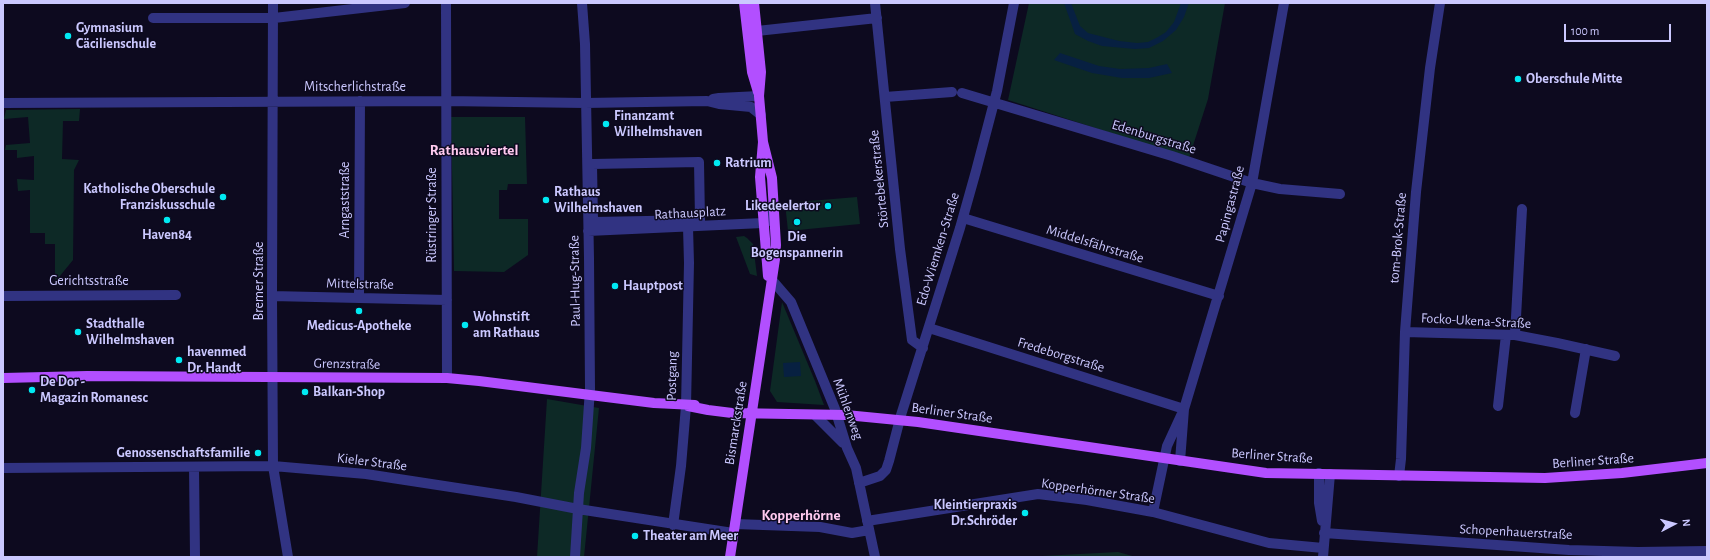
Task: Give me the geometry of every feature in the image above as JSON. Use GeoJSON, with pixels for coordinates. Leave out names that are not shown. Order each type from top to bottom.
{"type":"FeatureCollection","features":[{"type":"Feature","properties":{"kind":"main road","name":"Bismarckstraße"},"geometry":{"type":"LineString","coordinates":[[744,3],[752,72],[759,96],[761,115],[763,142],[760,177],[764,223]]}},
{"type":"Feature","properties":{"kind":"main road","name":"Bismarckstraße"},"geometry":{"type":"LineString","coordinates":[[754,3],[761,72],[759,96]]}},
{"type":"Feature","properties":{"kind":"main road","name":"Bismarckstraße"},"geometry":{"type":"LineString","coordinates":[[763,142],[772,178],[774,210],[770,237],[770,294]]}},
{"type":"Feature","properties":{"kind":"main road","name":"Bismarckstraße"},"geometry":{"type":"LineString","coordinates":[[730,557],[772,280],[770,237]]}},
{"type":"Feature","properties":{"kind":"main road","name":"Grenzstraße"},"geometry":{"type":"LineString","coordinates":[[3,378],[87,376],[273,376],[447,378],[687,406],[709,404],[733,406],[752,412],[815,415]]}},
{"type":"Feature","properties":{"kind":"main road","name":"Berliner Straße"},"geometry":{"type":"LineString","coordinates":[[815,415],[837,415],[900,420],[1266,473],[1319,473],[1492,479],[1564,478],[1707,463]]}},
{"type":"Feature","properties":{"kind":"street","name":"Bremer Straße"},"geometry":{"type":"LineString","coordinates":[[274,3],[272,296],[273,466],[288,557]]}},
{"type":"Feature","properties":{"kind":"street"},"geometry":{"type":"LineString","coordinates":[[153,18],[274,18],[406,3]]}},
{"type":"Feature","properties":{"kind":"street","name":"Rüstringer Straße"},"geometry":{"type":"LineString","coordinates":[[446,3],[447,378]]}},
{"type":"Feature","properties":{"kind":"street","name":"Paul-Hug-Straße"},"geometry":{"type":"LineString","coordinates":[[575,557],[578,509],[586,448],[590,395],[588,231],[582,3]]}},
{"type":"Feature","properties":{"kind":"street","name":"Störtebekerstraße"},"geometry":{"type":"LineString","coordinates":[[875,3],[900,249],[912,340],[922,348]]}},
{"type":"Feature","properties":{"kind":"street","name":"Edo-Wiemken-Straße"},"geometry":{"type":"LineString","coordinates":[[859,483],[880,476],[886,470],[922,348],[963,218],[994,103],[1014,3]]}},
{"type":"Feature","properties":{"kind":"street","name":"Papingastraße"},"geometry":{"type":"LineString","coordinates":[[1153,512],[1166,446],[1184,409],[1252,183],[1284,3]]}},
{"type":"Feature","properties":{"kind":"street","name":"tom-Brok-Straße"},"geometry":{"type":"LineString","coordinates":[[1399,476],[1401,459],[1405,332],[1416,192],[1424,117],[1440,3]]}},
{"type":"Feature","properties":{"kind":"street"},"geometry":{"type":"LineString","coordinates":[[757,31],[877,18]]}},
{"type":"Feature","properties":{"kind":"street","name":"Edenburgstraße"},"geometry":{"type":"LineString","coordinates":[[885,98],[957,93],[1172,156],[1252,183],[1280,189],[1340,194]]}},
{"type":"Feature","properties":{"kind":"street","name":"Mitscherlichstraße"},"geometry":{"type":"LineString","coordinates":[[3,103],[446,101],[585,103],[707,101],[719,98],[759,96]]}},
{"type":"Feature","properties":{"kind":"street","name":"Arngaststraße"},"geometry":{"type":"LineString","coordinates":[[359,298],[360,101]]}},
{"type":"Feature","properties":{"kind":"street","name":"Mitscherlichstraße"},"geometry":{"type":"LineString","coordinates":[[707,101],[719,104],[751,107],[761,115]]}},
{"type":"Feature","properties":{"kind":"street","name":"Rathausplatz"},"geometry":{"type":"LineString","coordinates":[[699,162],[700,220],[593,222],[592,164],[699,162]]}},
{"type":"Feature","properties":{"kind":"street"},"geometry":{"type":"LineString","coordinates":[[1498,406],[1511,335],[1522,209]]}},
{"type":"Feature","properties":{"kind":"street"},"geometry":{"type":"LineString","coordinates":[[770,237],[772,231],[764,223],[768,221],[774,210]]}},
{"type":"Feature","properties":{"kind":"street","name":"Middelsfährstraße"},"geometry":{"type":"LineString","coordinates":[[963,218],[1218,296]]}},
{"type":"Feature","properties":{"kind":"street","name":"Rathausplatz"},"geometry":{"type":"LineString","coordinates":[[588,231],[764,223]]}},
{"type":"Feature","properties":{"kind":"street","name":"Rathausplatz"},"geometry":{"type":"LineString","coordinates":[[746,224],[770,237]]}},
{"type":"Feature","properties":{"kind":"street","name":"Postgang"},"geometry":{"type":"LineString","coordinates":[[673,524],[687,406],[689,263],[688,227]]}},
{"type":"Feature","properties":{"kind":"street","name":"Mühlenweg"},"geometry":{"type":"LineString","coordinates":[[772,280],[791,302],[837,415],[847,448],[856,468],[875,557]]}},
{"type":"Feature","properties":{"kind":"street","name":"Gerichtsstraße"},"geometry":{"type":"LineString","coordinates":[[3,296],[176,295]]}},
{"type":"Feature","properties":{"kind":"street","name":"Mittelstraße"},"geometry":{"type":"LineString","coordinates":[[272,296],[447,300]]}},
{"type":"Feature","properties":{"kind":"street","name":"Fredeborgstraße"},"geometry":{"type":"LineString","coordinates":[[929,328],[1184,409]]}},
{"type":"Feature","properties":{"kind":"street","name":"Focko-Ukena-Straße"},"geometry":{"type":"LineString","coordinates":[[1405,332],[1511,335],[1615,356]]}},
{"type":"Feature","properties":{"kind":"street"},"geometry":{"type":"LineString","coordinates":[[1574,412],[1586,349]]}},
{"type":"Feature","properties":{"kind":"street","name":"Papingastraße"},"geometry":{"type":"LineString","coordinates":[[1180,461],[1184,409]]}},
{"type":"Feature","properties":{"kind":"street"},"geometry":{"type":"LineString","coordinates":[[815,415],[847,448]]}},
{"type":"Feature","properties":{"kind":"street","name":"Kieler Straße"},"geometry":{"type":"LineString","coordinates":[[3,468],[273,466],[366,474],[673,524],[734,528]]}},
{"type":"Feature","properties":{"kind":"street"},"geometry":{"type":"LineString","coordinates":[[194,467],[195,557]]}},
{"type":"Feature","properties":{"kind":"street"},"geometry":{"type":"LineString","coordinates":[[1319,473],[1319,503],[1324,533]]}},
{"type":"Feature","properties":{"kind":"street"},"geometry":{"type":"LineString","coordinates":[[1323,552],[1330,474]]}},
{"type":"Feature","properties":{"kind":"street","name":"Kopperhörner Straße"},"geometry":{"type":"LineString","coordinates":[[734,528],[820,527],[852,533],[868,526],[1038,494],[1087,500],[1153,512],[1269,543],[1323,552]]}},
{"type":"Feature","properties":{"kind":"street","name":"Schopenhauerstraße"},"geometry":{"type":"LineString","coordinates":[[1324,533],[1554,549],[1638,552],[1707,551]]}},
{"type":"Feature","properties":{"kind":"green space"},"geometry":{"type":"Polygon","coordinates":[[[1029,3],[1225,3],[1208,99],[1189,158],[1008,100],[1029,3]]]}},
{"type":"Feature","properties":{"kind":"green space"},"geometry":{"type":"Polygon","coordinates":[[[80,109],[79,121],[63,121],[62,159],[79,160],[74,170],[73,260],[55,282],[55,244],[45,244],[45,233],[30,233],[30,190],[18,191],[17,179],[34,180],[34,156],[17,158],[17,150],[5,150],[6,145],[30,143],[28,117],[4,119],[6,110],[80,109]]]}},
{"type":"Feature","properties":{"kind":"green space"},"geometry":{"type":"Polygon","coordinates":[[[451,117],[525,117],[527,184],[508,184],[507,190],[499,190],[499,219],[528,219],[528,255],[504,272],[454,271],[451,117]]]}},
{"type":"Feature","properties":{"kind":"green space"},"geometry":{"type":"Polygon","coordinates":[[[857,197],[860,224],[788,231],[785,203],[857,197]]]}},
{"type":"Feature","properties":{"kind":"green space"},"geometry":{"type":"Polygon","coordinates":[[[744,236],[753,244],[757,276],[750,274],[736,237],[744,236]]]}},
{"type":"Feature","properties":{"kind":"green space"},"geometry":{"type":"Polygon","coordinates":[[[782,302],[824,405],[777,402],[770,391],[782,302]]]}},
{"type":"Feature","properties":{"kind":"green space"},"geometry":{"type":"Polygon","coordinates":[[[547,399],[599,408],[584,557],[537,557],[547,399]]]}},
{"type":"Feature","properties":{"kind":"green space"},"geometry":{"type":"Polygon","coordinates":[[[1118,552],[1136,557],[1035,557],[1042,556],[1118,552]]]}},
{"type":"Feature","properties":{"kind":"water"},"geometry":{"type":"Polygon","coordinates":[[[1064,3],[1071,3],[1080,26],[1088,33],[1119,41],[1137,43],[1148,42],[1166,32],[1174,22],[1181,3],[1189,3],[1184,17],[1176,30],[1163,41],[1149,48],[1135,49],[1102,46],[1075,34],[1064,3]]]}},
{"type":"Feature","properties":{"kind":"water"},"geometry":{"type":"Polygon","coordinates":[[[1060,53],[1099,66],[1120,69],[1149,68],[1167,64],[1172,73],[1149,78],[1122,78],[1092,73],[1054,60],[1060,53]]]}},
{"type":"Feature","properties":{"kind":"water"},"geometry":{"type":"Polygon","coordinates":[[[800,362],[801,376],[784,377],[783,363],[800,362]]]}},
{"type":"Feature","properties":{"kind":"place","name":"Gymnasium Cäcilienschule"},"geometry":{"type":"Point","coordinates":[68,36]}},
{"type":"Feature","properties":{"kind":"place","name":"Oberschule Mitte"},"geometry":{"type":"Point","coordinates":[1518,79]}},
{"type":"Feature","properties":{"kind":"place","name":"Finanzamt Wilhelmshaven"},"geometry":{"type":"Point","coordinates":[606,124]}},
{"type":"Feature","properties":{"kind":"place","name":"Ratrium"},"geometry":{"type":"Point","coordinates":[717,163]}},
{"type":"Feature","properties":{"kind":"place","name":"Katholische Oberschule Franziskusschule"},"geometry":{"type":"Point","coordinates":[223,197]}},
{"type":"Feature","properties":{"kind":"place","name":"Rathaus Wilhelmshaven"},"geometry":{"type":"Point","coordinates":[546,200]}},
{"type":"Feature","properties":{"kind":"place","name":"Likedeelertor"},"geometry":{"type":"Point","coordinates":[828,206]}},
{"type":"Feature","properties":{"kind":"place","name":"Haven84"},"geometry":{"type":"Point","coordinates":[167,220]}},
{"type":"Feature","properties":{"kind":"place","name":"Die Bogenspannerin"},"geometry":{"type":"Point","coordinates":[797,222]}},
{"type":"Feature","properties":{"kind":"place","name":"Hauptpost"},"geometry":{"type":"Point","coordinates":[615,286]}},
{"type":"Feature","properties":{"kind":"place","name":"Medicus-Apotheke"},"geometry":{"type":"Point","coordinates":[359,311]}},
{"type":"Feature","properties":{"kind":"place","name":"Wohnstift am Rathaus"},"geometry":{"type":"Point","coordinates":[465,325]}},
{"type":"Feature","properties":{"kind":"place","name":"Stadthalle Wilhelmshaven"},"geometry":{"type":"Point","coordinates":[78,332]}},
{"type":"Feature","properties":{"kind":"place","name":"havenmed Dr. Handt"},"geometry":{"type":"Point","coordinates":[179,360]}},
{"type":"Feature","properties":{"kind":"place","name":"De Dor - Magazin Romanesc"},"geometry":{"type":"Point","coordinates":[32,390]}},
{"type":"Feature","properties":{"kind":"place","name":"Balkan-Shop"},"geometry":{"type":"Point","coordinates":[305,392]}},
{"type":"Feature","properties":{"kind":"place","name":"Genossenschaftsfamilie"},"geometry":{"type":"Point","coordinates":[258,453]}},
{"type":"Feature","properties":{"kind":"place","name":"Kleintierpraxis Dr.Schröder"},"geometry":{"type":"Point","coordinates":[1025,513]}},
{"type":"Feature","properties":{"kind":"place","name":"Theater am Meer"},"geometry":{"type":"Point","coordinates":[635,536]}},
{"type":"Feature","properties":{"kind":"district","name":"Rathausviertel"},"geometry":{"type":"Point","coordinates":[474,150]}},
{"type":"Feature","properties":{"kind":"district","name":"Kopperhörne"},"geometry":{"type":"Point","coordinates":[801,515]}}]}
